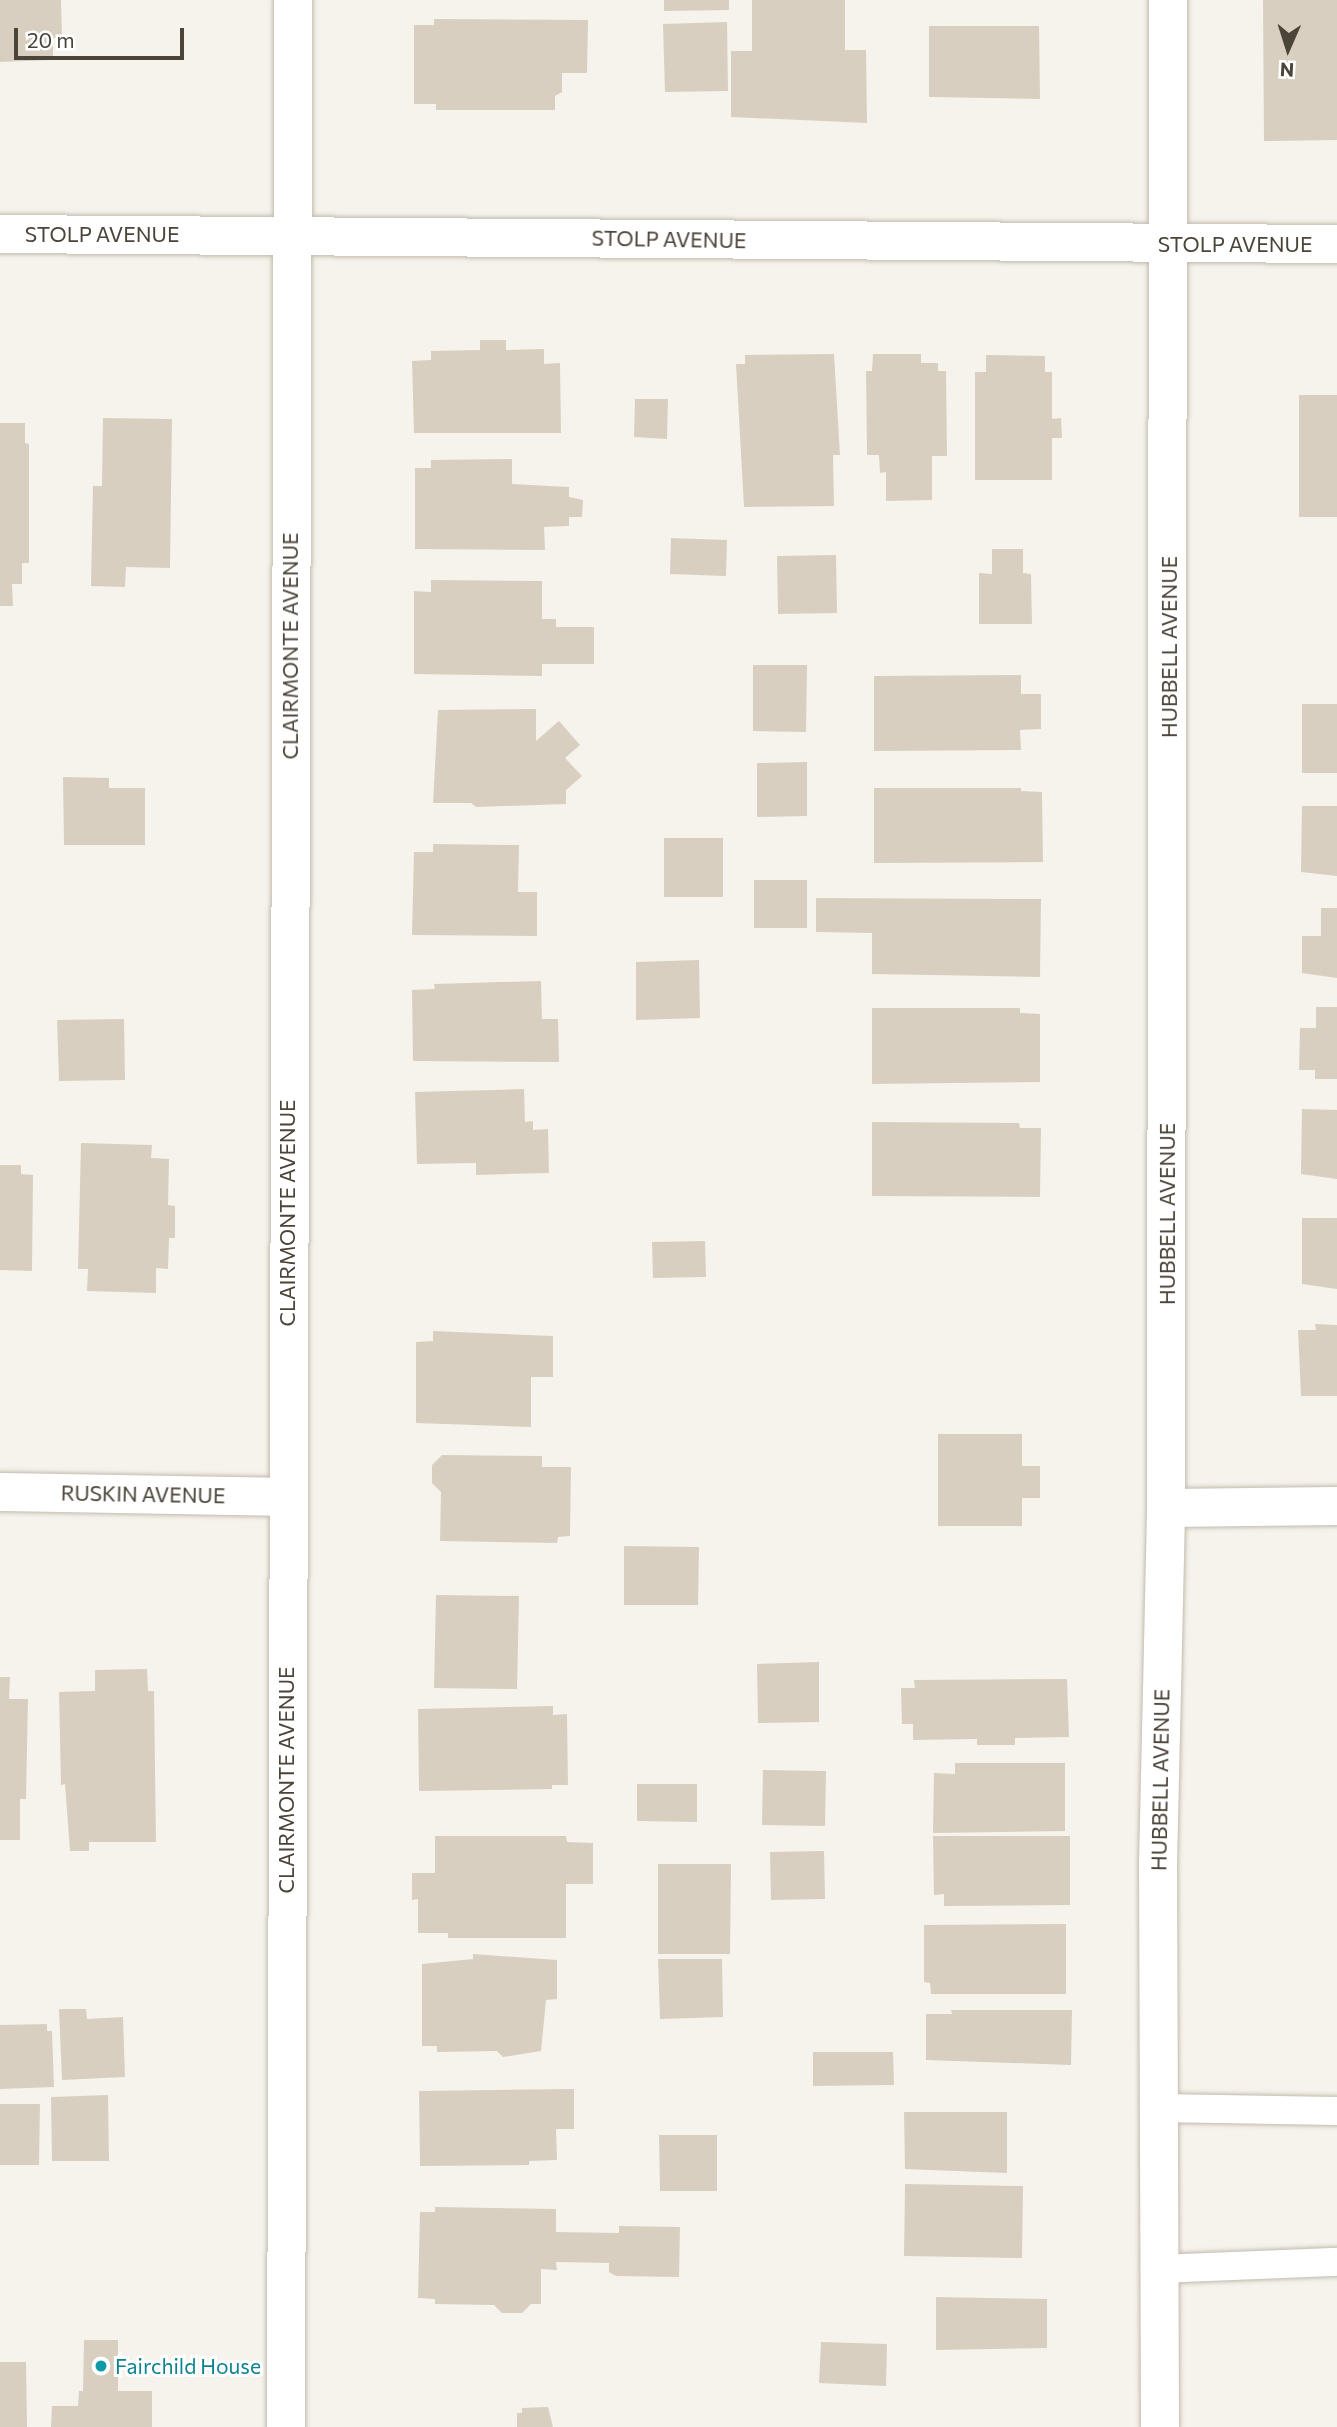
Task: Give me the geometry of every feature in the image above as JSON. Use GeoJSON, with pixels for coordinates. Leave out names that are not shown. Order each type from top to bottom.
{"type":"FeatureCollection","features":[{"type":"Feature","properties":{"kind":"street","name":"CLAIRMONTE AVENUE"},"geometry":{"type":"LineString","coordinates":[[286,2427],[286,1497],[293,0]]}},
{"type":"Feature","properties":{"kind":"street","name":"HUBBELL AVENUE"},"geometry":{"type":"LineString","coordinates":[[1160,2427],[1158,1865],[1166,1508],[1170,245],[1168,0]]}},
{"type":"Feature","properties":{"kind":"street","name":"STOLP AVENUE"},"geometry":{"type":"LineString","coordinates":[[0,234],[1170,245],[1337,244]]}},
{"type":"Feature","properties":{"kind":"street","name":"RUSKIN AVENUE"},"geometry":{"type":"LineString","coordinates":[[0,1492],[286,1497]]}},
{"type":"Feature","properties":{"kind":"street"},"geometry":{"type":"LineString","coordinates":[[1166,1508],[1337,1506]]}},
{"type":"Feature","properties":{"kind":"lane"},"geometry":{"type":"LineString","coordinates":[[1159,2108],[1337,2111]]}},
{"type":"Feature","properties":{"kind":"lane"},"geometry":{"type":"LineString","coordinates":[[1160,2269],[1337,2262]]}},
{"type":"Feature","properties":{"kind":"building"},"geometry":{"type":"Polygon","coordinates":[[[0,0],[61,0],[62,38],[53,38],[53,60],[0,62],[0,0]]]}},
{"type":"Feature","properties":{"kind":"building"},"geometry":{"type":"Polygon","coordinates":[[[664,0],[729,0],[729,10],[664,11],[664,0]]]}},
{"type":"Feature","properties":{"kind":"building"},"geometry":{"type":"Polygon","coordinates":[[[752,0],[845,0],[845,50],[866,50],[867,123],[731,117],[731,51],[752,51],[752,0]]]}},
{"type":"Feature","properties":{"kind":"building"},"geometry":{"type":"Polygon","coordinates":[[[1263,0],[1337,0],[1337,140],[1264,141],[1263,0]]]}},
{"type":"Feature","properties":{"kind":"building"},"geometry":{"type":"Polygon","coordinates":[[[434,19],[588,20],[587,73],[562,73],[562,92],[555,96],[555,110],[436,110],[436,104],[414,104],[414,25],[434,25],[434,19]]]}},
{"type":"Feature","properties":{"kind":"building"},"geometry":{"type":"Polygon","coordinates":[[[727,22],[728,91],[665,92],[663,24],[727,22]]]}},
{"type":"Feature","properties":{"kind":"building"},"geometry":{"type":"Polygon","coordinates":[[[929,26],[1039,26],[1040,99],[929,97],[929,26]]]}},
{"type":"Feature","properties":{"kind":"building"},"geometry":{"type":"Polygon","coordinates":[[[480,340],[506,340],[506,350],[544,349],[544,364],[560,363],[561,433],[414,433],[412,361],[431,360],[431,351],[480,350],[480,340]]]}},
{"type":"Feature","properties":{"kind":"building"},"geometry":{"type":"Polygon","coordinates":[[[834,354],[840,455],[833,455],[834,506],[744,507],[736,364],[745,364],[745,355],[834,354]]]}},
{"type":"Feature","properties":{"kind":"building"},"geometry":{"type":"Polygon","coordinates":[[[873,354],[921,354],[921,363],[938,363],[938,371],[946,371],[947,456],[932,456],[932,500],[886,501],[886,472],[880,473],[879,455],[867,455],[866,371],[872,371],[873,354]]]}},
{"type":"Feature","properties":{"kind":"building"},"geometry":{"type":"Polygon","coordinates":[[[986,355],[1045,356],[1045,372],[1052,372],[1052,419],[1061,418],[1062,438],[1052,438],[1052,480],[975,480],[975,372],[986,372],[986,355]]]}},
{"type":"Feature","properties":{"kind":"building"},"geometry":{"type":"Polygon","coordinates":[[[1299,395],[1337,395],[1337,517],[1299,517],[1299,395]]]}},
{"type":"Feature","properties":{"kind":"building"},"geometry":{"type":"Polygon","coordinates":[[[635,399],[668,399],[667,439],[634,437],[635,399]]]}},
{"type":"Feature","properties":{"kind":"building"},"geometry":{"type":"Polygon","coordinates":[[[103,418],[172,419],[170,568],[126,567],[125,587],[91,586],[93,486],[102,486],[103,418]]]}},
{"type":"Feature","properties":{"kind":"building"},"geometry":{"type":"Polygon","coordinates":[[[0,423],[25,423],[25,443],[29,444],[29,563],[22,563],[22,584],[12,584],[13,606],[0,606],[0,423]]]}},
{"type":"Feature","properties":{"kind":"building"},"geometry":{"type":"Polygon","coordinates":[[[512,459],[512,484],[569,487],[569,497],[583,500],[582,517],[569,517],[569,526],[544,527],[545,550],[415,549],[415,468],[431,468],[431,460],[512,459]]]}},
{"type":"Feature","properties":{"kind":"building"},"geometry":{"type":"Polygon","coordinates":[[[671,538],[727,540],[726,576],[670,574],[671,538]]]}},
{"type":"Feature","properties":{"kind":"building"},"geometry":{"type":"Polygon","coordinates":[[[992,549],[1023,549],[1023,573],[1031,574],[1032,624],[979,624],[979,573],[992,574],[992,549]]]}},
{"type":"Feature","properties":{"kind":"building"},"geometry":{"type":"Polygon","coordinates":[[[836,555],[837,613],[778,614],[777,556],[836,555]]]}},
{"type":"Feature","properties":{"kind":"building"},"geometry":{"type":"Polygon","coordinates":[[[431,580],[542,581],[542,619],[556,619],[556,627],[594,627],[594,664],[542,664],[542,676],[414,674],[414,591],[431,592],[431,580]]]}},
{"type":"Feature","properties":{"kind":"building"},"geometry":{"type":"Polygon","coordinates":[[[753,665],[807,665],[806,732],[753,731],[753,665]]]}},
{"type":"Feature","properties":{"kind":"building"},"geometry":{"type":"Polygon","coordinates":[[[1021,675],[1021,694],[1041,694],[1041,729],[1020,730],[1021,750],[874,751],[874,676],[1021,675]]]}},
{"type":"Feature","properties":{"kind":"building"},"geometry":{"type":"Polygon","coordinates":[[[1302,704],[1337,704],[1337,773],[1302,773],[1302,704]]]}},
{"type":"Feature","properties":{"kind":"building"},"geometry":{"type":"Polygon","coordinates":[[[536,709],[536,741],[559,721],[580,745],[565,758],[582,776],[566,790],[566,804],[476,807],[471,803],[433,803],[438,710],[536,709]]]}},
{"type":"Feature","properties":{"kind":"building"},"geometry":{"type":"Polygon","coordinates":[[[807,762],[807,816],[757,817],[757,763],[807,762]]]}},
{"type":"Feature","properties":{"kind":"building"},"geometry":{"type":"Polygon","coordinates":[[[63,777],[109,778],[109,788],[145,788],[145,845],[64,845],[63,777]]]}},
{"type":"Feature","properties":{"kind":"building"},"geometry":{"type":"Polygon","coordinates":[[[874,788],[1021,788],[1021,791],[1042,792],[1043,862],[874,863],[874,788]]]}},
{"type":"Feature","properties":{"kind":"building"},"geometry":{"type":"Polygon","coordinates":[[[1302,806],[1337,806],[1337,876],[1301,872],[1302,806]]]}},
{"type":"Feature","properties":{"kind":"building"},"geometry":{"type":"Polygon","coordinates":[[[664,838],[723,838],[723,897],[664,897],[664,838]]]}},
{"type":"Feature","properties":{"kind":"building"},"geometry":{"type":"Polygon","coordinates":[[[433,844],[519,845],[518,892],[537,892],[537,936],[412,935],[414,852],[433,852],[433,844]]]}},
{"type":"Feature","properties":{"kind":"building"},"geometry":{"type":"Polygon","coordinates":[[[754,880],[807,880],[807,928],[754,928],[754,880]]]}},
{"type":"Feature","properties":{"kind":"building"},"geometry":{"type":"Polygon","coordinates":[[[816,898],[1041,899],[1040,977],[872,974],[872,933],[816,932],[816,898]]]}},
{"type":"Feature","properties":{"kind":"building"},"geometry":{"type":"Polygon","coordinates":[[[1321,908],[1337,908],[1337,978],[1302,973],[1302,936],[1321,936],[1321,908]]]}},
{"type":"Feature","properties":{"kind":"building"},"geometry":{"type":"Polygon","coordinates":[[[699,960],[700,1018],[636,1020],[636,962],[699,960]]]}},
{"type":"Feature","properties":{"kind":"building"},"geometry":{"type":"Polygon","coordinates":[[[541,981],[542,1019],[558,1019],[559,1062],[413,1061],[412,990],[435,989],[434,984],[541,981]]]}},
{"type":"Feature","properties":{"kind":"building"},"geometry":{"type":"Polygon","coordinates":[[[1316,1007],[1337,1007],[1337,1079],[1315,1079],[1315,1070],[1299,1070],[1300,1028],[1316,1028],[1316,1007]]]}},
{"type":"Feature","properties":{"kind":"building"},"geometry":{"type":"Polygon","coordinates":[[[872,1008],[1020,1008],[1020,1013],[1040,1014],[1040,1082],[872,1084],[872,1008]]]}},
{"type":"Feature","properties":{"kind":"building"},"geometry":{"type":"Polygon","coordinates":[[[124,1019],[125,1080],[59,1081],[57,1020],[124,1019]]]}},
{"type":"Feature","properties":{"kind":"building"},"geometry":{"type":"Polygon","coordinates":[[[524,1089],[525,1122],[533,1121],[533,1130],[548,1129],[549,1173],[476,1175],[476,1163],[417,1164],[415,1092],[524,1089]]]}},
{"type":"Feature","properties":{"kind":"building"},"geometry":{"type":"Polygon","coordinates":[[[1302,1109],[1337,1110],[1337,1179],[1301,1174],[1302,1109]]]}},
{"type":"Feature","properties":{"kind":"building"},"geometry":{"type":"Polygon","coordinates":[[[872,1122],[1019,1123],[1020,1128],[1041,1128],[1040,1197],[872,1196],[872,1122]]]}},
{"type":"Feature","properties":{"kind":"building"},"geometry":{"type":"Polygon","coordinates":[[[81,1143],[152,1145],[151,1158],[169,1159],[168,1205],[175,1206],[175,1238],[169,1238],[168,1269],[156,1268],[156,1293],[87,1291],[88,1269],[78,1269],[81,1143]]]}},
{"type":"Feature","properties":{"kind":"building"},"geometry":{"type":"Polygon","coordinates":[[[0,1165],[21,1165],[21,1174],[33,1175],[32,1271],[0,1270],[0,1165]]]}},
{"type":"Feature","properties":{"kind":"building"},"geometry":{"type":"Polygon","coordinates":[[[1302,1218],[1337,1218],[1337,1289],[1302,1284],[1302,1218]]]}},
{"type":"Feature","properties":{"kind":"building"},"geometry":{"type":"Polygon","coordinates":[[[705,1241],[706,1277],[653,1278],[652,1242],[705,1241]]]}},
{"type":"Feature","properties":{"kind":"building"},"geometry":{"type":"Polygon","coordinates":[[[1315,1324],[1337,1325],[1337,1396],[1301,1396],[1298,1330],[1316,1330],[1315,1324]]]}},
{"type":"Feature","properties":{"kind":"building"},"geometry":{"type":"Polygon","coordinates":[[[433,1331],[553,1336],[553,1377],[531,1377],[531,1427],[416,1423],[416,1342],[433,1341],[433,1331]]]}},
{"type":"Feature","properties":{"kind":"building"},"geometry":{"type":"Polygon","coordinates":[[[938,1434],[1022,1434],[1022,1466],[1040,1466],[1040,1498],[1022,1498],[1022,1526],[938,1526],[938,1434]]]}},
{"type":"Feature","properties":{"kind":"building"},"geometry":{"type":"Polygon","coordinates":[[[442,1455],[542,1456],[542,1467],[571,1467],[570,1536],[558,1537],[557,1543],[440,1541],[441,1492],[432,1483],[432,1465],[442,1455]]]}},
{"type":"Feature","properties":{"kind":"building"},"geometry":{"type":"Polygon","coordinates":[[[624,1546],[699,1547],[698,1605],[624,1605],[624,1546]]]}},
{"type":"Feature","properties":{"kind":"building"},"geometry":{"type":"Polygon","coordinates":[[[436,1595],[519,1596],[517,1689],[434,1688],[436,1595]]]}},
{"type":"Feature","properties":{"kind":"building"},"geometry":{"type":"Polygon","coordinates":[[[819,1662],[819,1722],[758,1723],[757,1664],[819,1662]]]}},
{"type":"Feature","properties":{"kind":"building"},"geometry":{"type":"Polygon","coordinates":[[[147,1669],[148,1691],[154,1691],[156,1842],[89,1842],[89,1851],[70,1851],[65,1784],[61,1785],[59,1692],[95,1691],[95,1670],[147,1669]]]}},
{"type":"Feature","properties":{"kind":"building"},"geometry":{"type":"Polygon","coordinates":[[[0,1677],[10,1677],[9,1699],[28,1699],[26,1799],[20,1799],[20,1840],[0,1840],[0,1677]]]}},
{"type":"Feature","properties":{"kind":"building"},"geometry":{"type":"Polygon","coordinates":[[[1067,1679],[1069,1737],[1015,1738],[1015,1745],[977,1745],[977,1739],[913,1740],[913,1724],[902,1724],[901,1688],[915,1688],[914,1680],[1067,1679]]]}},
{"type":"Feature","properties":{"kind":"building"},"geometry":{"type":"Polygon","coordinates":[[[553,1706],[553,1715],[567,1714],[568,1785],[552,1785],[552,1789],[419,1791],[418,1709],[553,1706]]]}},
{"type":"Feature","properties":{"kind":"building"},"geometry":{"type":"Polygon","coordinates":[[[955,1763],[1065,1763],[1065,1831],[933,1833],[934,1773],[955,1774],[955,1763]]]}},
{"type":"Feature","properties":{"kind":"building"},"geometry":{"type":"Polygon","coordinates":[[[763,1770],[826,1771],[825,1826],[762,1825],[763,1770]]]}},
{"type":"Feature","properties":{"kind":"building"},"geometry":{"type":"Polygon","coordinates":[[[637,1784],[697,1784],[697,1822],[637,1821],[637,1784]]]}},
{"type":"Feature","properties":{"kind":"building"},"geometry":{"type":"Polygon","coordinates":[[[435,1836],[566,1836],[567,1842],[593,1843],[593,1884],[566,1884],[566,1938],[448,1938],[448,1933],[418,1933],[418,1899],[412,1900],[412,1873],[435,1873],[435,1836]]]}},
{"type":"Feature","properties":{"kind":"building"},"geometry":{"type":"Polygon","coordinates":[[[933,1836],[1070,1836],[1070,1905],[944,1906],[944,1894],[934,1895],[933,1836]]]}},
{"type":"Feature","properties":{"kind":"building"},"geometry":{"type":"Polygon","coordinates":[[[824,1851],[825,1899],[771,1900],[770,1852],[824,1851]]]}},
{"type":"Feature","properties":{"kind":"building"},"geometry":{"type":"Polygon","coordinates":[[[658,1864],[731,1864],[730,1954],[658,1954],[658,1864]]]}},
{"type":"Feature","properties":{"kind":"building"},"geometry":{"type":"Polygon","coordinates":[[[1066,1924],[1066,1994],[931,1994],[930,1983],[924,1982],[924,1925],[1066,1924]]]}},
{"type":"Feature","properties":{"kind":"building"},"geometry":{"type":"Polygon","coordinates":[[[473,1954],[557,1960],[557,1999],[546,2000],[541,2051],[503,2057],[497,2051],[437,2052],[437,2046],[422,2046],[422,1964],[473,1959],[473,1954]]]}},
{"type":"Feature","properties":{"kind":"building"},"geometry":{"type":"Polygon","coordinates":[[[658,1959],[722,1959],[723,2017],[660,2019],[658,1959]]]}},
{"type":"Feature","properties":{"kind":"building"},"geometry":{"type":"Polygon","coordinates":[[[59,2009],[86,2009],[87,2019],[123,2017],[125,2077],[62,2080],[59,2009]]]}},
{"type":"Feature","properties":{"kind":"building"},"geometry":{"type":"Polygon","coordinates":[[[951,2010],[1072,2010],[1071,2065],[926,2060],[926,2014],[952,2014],[951,2010]]]}},
{"type":"Feature","properties":{"kind":"building"},"geometry":{"type":"Polygon","coordinates":[[[47,2024],[47,2031],[52,2031],[54,2087],[0,2089],[0,2025],[47,2024]]]}},
{"type":"Feature","properties":{"kind":"building"},"geometry":{"type":"Polygon","coordinates":[[[813,2052],[893,2052],[894,2085],[813,2086],[813,2052]]]}},
{"type":"Feature","properties":{"kind":"building"},"geometry":{"type":"Polygon","coordinates":[[[574,2089],[574,2129],[556,2129],[557,2160],[529,2161],[529,2165],[420,2166],[419,2091],[574,2089]]]}},
{"type":"Feature","properties":{"kind":"building"},"geometry":{"type":"Polygon","coordinates":[[[108,2095],[109,2161],[52,2161],[51,2097],[108,2095]]]}},
{"type":"Feature","properties":{"kind":"building"},"geometry":{"type":"Polygon","coordinates":[[[0,2104],[40,2104],[39,2165],[0,2165],[0,2104]]]}},
{"type":"Feature","properties":{"kind":"building"},"geometry":{"type":"Polygon","coordinates":[[[904,2112],[1007,2112],[1007,2173],[905,2169],[904,2112]]]}},
{"type":"Feature","properties":{"kind":"building"},"geometry":{"type":"Polygon","coordinates":[[[659,2135],[717,2135],[717,2191],[660,2191],[659,2135]]]}},
{"type":"Feature","properties":{"kind":"building"},"geometry":{"type":"Polygon","coordinates":[[[905,2184],[1023,2186],[1022,2258],[904,2256],[905,2184]]]}},
{"type":"Feature","properties":{"kind":"building"},"geometry":{"type":"Polygon","coordinates":[[[435,2207],[556,2209],[556,2232],[619,2233],[619,2226],[680,2227],[679,2277],[616,2276],[609,2272],[609,2263],[556,2262],[557,2270],[541,2269],[541,2304],[531,2304],[522,2313],[502,2313],[494,2305],[435,2304],[435,2299],[418,2298],[420,2212],[435,2212],[435,2207]]]}},
{"type":"Feature","properties":{"kind":"building"},"geometry":{"type":"Polygon","coordinates":[[[936,2297],[1047,2299],[1047,2348],[936,2350],[936,2297]]]}},
{"type":"Feature","properties":{"kind":"building","name":"Fairchild House"},"geometry":{"type":"Polygon","coordinates":[[[84,2340],[118,2340],[118,2391],[152,2391],[152,2427],[51,2427],[52,2406],[78,2406],[79,2391],[83,2391],[84,2340]]]}},
{"type":"Feature","properties":{"kind":"building"},"geometry":{"type":"Polygon","coordinates":[[[821,2342],[887,2344],[886,2386],[819,2383],[821,2342]]]}},
{"type":"Feature","properties":{"kind":"building"},"geometry":{"type":"Polygon","coordinates":[[[0,2362],[26,2362],[27,2427],[0,2427],[0,2362]]]}},
{"type":"Feature","properties":{"kind":"building"},"geometry":{"type":"Polygon","coordinates":[[[548,2407],[553,2427],[517,2427],[517,2413],[522,2413],[522,2408],[548,2407]]]}},
{"type":"Feature","properties":{"kind":"place","name":"Fairchild House"},"geometry":{"type":"Point","coordinates":[101,2366]}}]}
